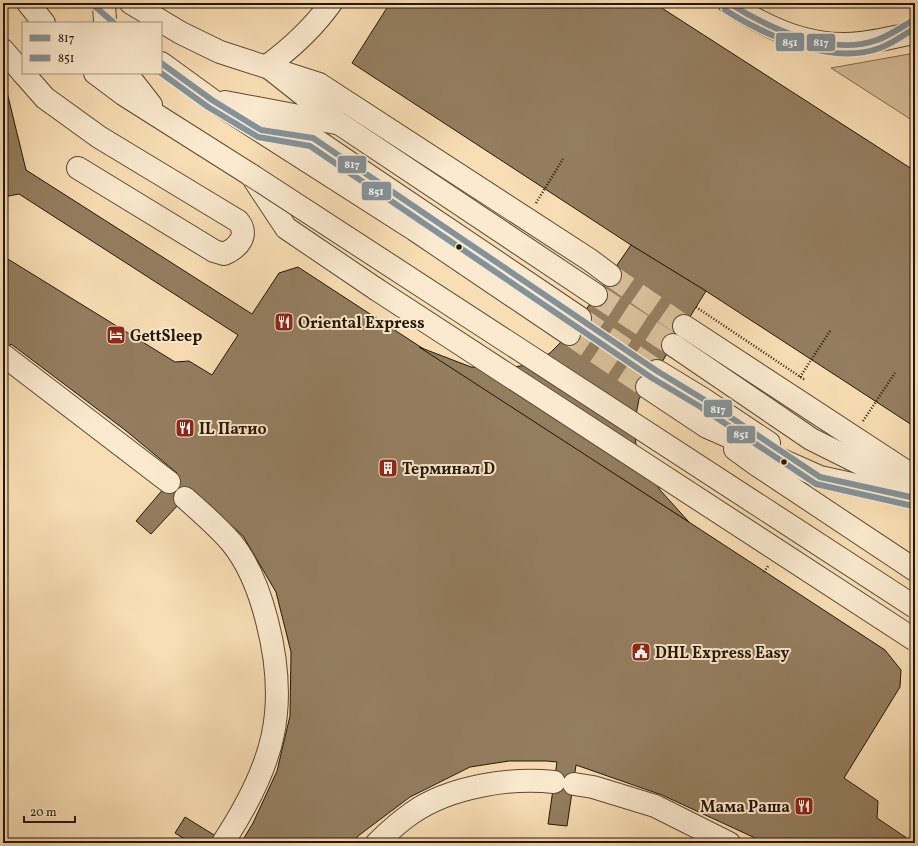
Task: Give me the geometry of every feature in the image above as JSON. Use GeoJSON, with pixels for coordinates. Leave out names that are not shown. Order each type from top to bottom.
{"type":"FeatureCollection","features":[{"type":"Feature","properties":{"kind":"street"},"geometry":{"type":"LineString","coordinates":[[28,3],[43,22]]}},
{"type":"Feature","properties":{"kind":"street"},"geometry":{"type":"LineString","coordinates":[[92,3],[113,22]]}},
{"type":"Feature","properties":{"kind":"street"},"geometry":{"type":"LineString","coordinates":[[104,3],[105,22]]}},
{"type":"Feature","properties":{"kind":"street"},"geometry":{"type":"LineString","coordinates":[[131,3],[181,33],[220,52],[319,84],[590,260],[610,275]]}},
{"type":"Feature","properties":{"kind":"street"},"geometry":{"type":"LineString","coordinates":[[267,66],[286,50],[331,3]]}},
{"type":"Feature","properties":{"kind":"street"},"geometry":{"type":"LineString","coordinates":[[729,3],[769,27],[793,36],[817,42],[840,44],[860,43],[915,33]]}},
{"type":"Feature","properties":{"kind":"street"},"geometry":{"type":"LineString","coordinates":[[878,40],[915,19]]}},
{"type":"Feature","properties":{"kind":"street"},"geometry":{"type":"LineString","coordinates":[[3,50],[22,72]]}},
{"type":"Feature","properties":{"kind":"street"},"geometry":{"type":"LineString","coordinates":[[162,64],[212,100],[261,130],[313,138],[574,326]]}},
{"type":"Feature","properties":{"kind":"street"},"geometry":{"type":"LineString","coordinates":[[267,66],[340,124],[596,295]]}},
{"type":"Feature","properties":{"kind":"street"},"geometry":{"type":"LineString","coordinates":[[24,74],[45,98],[99,137],[238,221],[244,230],[243,236],[235,249],[224,254],[214,251],[78,168]]}},
{"type":"Feature","properties":{"kind":"street"},"geometry":{"type":"LineString","coordinates":[[96,74],[123,94],[183,130],[915,607]]}},
{"type":"Feature","properties":{"kind":"street"},"geometry":{"type":"LineString","coordinates":[[127,74],[146,100],[183,130]]}},
{"type":"Feature","properties":{"kind":"street"},"geometry":{"type":"LineString","coordinates":[[212,100],[340,124]]}},
{"type":"Feature","properties":{"kind":"street"},"geometry":{"type":"LineString","coordinates":[[251,175],[286,228],[294,235],[915,640]]}},
{"type":"Feature","properties":{"kind":"street"},"geometry":{"type":"LineString","coordinates":[[684,326],[915,477]]}},
{"type":"Feature","properties":{"kind":"street"},"geometry":{"type":"LineString","coordinates":[[673,345],[811,439],[863,465],[915,481]]}},
{"type":"Feature","properties":{"kind":"street"},"geometry":{"type":"LineString","coordinates":[[3,355],[169,482]]}},
{"type":"Feature","properties":{"kind":"street"},"geometry":{"type":"LineString","coordinates":[[820,477],[703,399],[652,379],[707,427],[757,465],[915,570]]}},
{"type":"Feature","properties":{"kind":"street"},"geometry":{"type":"LineString","coordinates":[[707,427],[820,477],[915,498]]}},
{"type":"Feature","properties":{"kind":"street"},"geometry":{"type":"LineString","coordinates":[[185,498],[212,522],[231,543],[251,574],[261,598],[273,645],[277,672],[278,710],[275,734],[267,762],[254,793],[224,842]]}},
{"type":"Feature","properties":{"kind":"street"},"geometry":{"type":"LineString","coordinates":[[377,843],[412,812],[445,796],[472,788],[509,782],[541,781],[593,787],[655,806],[729,843]]}},
{"type":"Feature","properties":{"kind":"path"},"geometry":{"type":"LineString","coordinates":[[535,203],[563,159]]}},
{"type":"Feature","properties":{"kind":"path"},"geometry":{"type":"LineString","coordinates":[[696,307],[807,381]]}},
{"type":"Feature","properties":{"kind":"path"},"geometry":{"type":"LineString","coordinates":[[800,377],[830,331]]}},
{"type":"Feature","properties":{"kind":"path"},"geometry":{"type":"LineString","coordinates":[[857,416],[863,420],[895,373]]}},
{"type":"Feature","properties":{"kind":"shaded area"},"geometry":{"type":"Polygon","coordinates":[[[915,53],[915,122],[831,68],[915,53]]]}},
{"type":"Feature","properties":{"kind":"building"},"geometry":{"type":"Polygon","coordinates":[[[390,3],[654,3],[915,171],[915,427],[706,291],[631,245],[352,63],[390,3]]]}},
{"type":"Feature","properties":{"kind":"building","name":"Терминал D"},"geometry":{"type":"Polygon","coordinates":[[[3,83],[5,84],[26,170],[252,314],[279,273],[298,267],[885,650],[901,670],[900,687],[844,778],[878,801],[877,818],[914,843],[766,843],[662,795],[576,765],[567,826],[548,824],[557,762],[509,761],[470,767],[410,797],[358,836],[354,843],[241,843],[253,823],[277,771],[290,716],[291,652],[276,592],[243,536],[192,490],[151,534],[136,521],[177,473],[125,430],[11,344],[3,355],[3,256],[175,362],[189,361],[212,375],[238,335],[19,194],[3,197],[3,83]]]}},
{"type":"Feature","properties":{"kind":"building"},"geometry":{"type":"Polygon","coordinates":[[[631,245],[706,291],[639,399],[634,426],[637,454],[660,490],[689,522],[419,347],[471,367],[499,369],[528,365],[550,353],[569,334],[631,245]]]}},
{"type":"Feature","properties":{"kind":"building"},"geometry":{"type":"Polygon","coordinates":[[[185,817],[227,843],[191,843],[175,833],[185,817]]]}},
{"type":"Feature","properties":{"kind":"tunnel"},"geometry":{"type":"LineString","coordinates":[[610,275],[684,326]]}},
{"type":"Feature","properties":{"kind":"tunnel"},"geometry":{"type":"LineString","coordinates":[[596,295],[673,345]]}},
{"type":"Feature","properties":{"kind":"tunnel"},"geometry":{"type":"LineString","coordinates":[[580,318],[657,371]]}},
{"type":"Feature","properties":{"kind":"tunnel"},"geometry":{"type":"LineString","coordinates":[[569,334],[647,387]]}},
{"type":"Feature","properties":{"kind":"transit line","name":"817"},"geometry":{"type":"LineString","coordinates":[[91,3],[113,22]]}},
{"type":"Feature","properties":{"kind":"transit line","name":"817"},"geometry":{"type":"LineString","coordinates":[[729,3],[762,22],[781,30],[800,37],[840,45],[859,44],[877,40],[915,19]]}},
{"type":"Feature","properties":{"kind":"transit line","name":"851"},"geometry":{"type":"LineString","coordinates":[[725,10],[741,20],[800,46],[820,51],[841,53],[861,53],[880,48],[915,28]]}},
{"type":"Feature","properties":{"kind":"transit line","name":"817"},"geometry":{"type":"LineString","coordinates":[[162,64],[212,100],[261,130],[313,138],[657,371],[703,399],[820,477],[915,498]]}},
{"type":"Feature","properties":{"kind":"transit line","name":"851"},"geometry":{"type":"LineString","coordinates":[[162,74],[208,107],[258,137],[310,146],[652,378],[699,406],[816,484],[913,506]]}},
{"type":"Feature","properties":{"kind":"place","name":"Oriental Express"},"geometry":{"type":"Point","coordinates":[284,322]}},
{"type":"Feature","properties":{"kind":"place","name":"GettSleep"},"geometry":{"type":"Point","coordinates":[116,335]}},
{"type":"Feature","properties":{"kind":"place","name":"IL Патио"},"geometry":{"type":"Point","coordinates":[185,428]}},
{"type":"Feature","properties":{"kind":"place","name":"Терминал D"},"geometry":{"type":"Point","coordinates":[388,468]}},
{"type":"Feature","properties":{"kind":"place","name":"DHL Express Easy"},"geometry":{"type":"Point","coordinates":[641,652]}},
{"type":"Feature","properties":{"kind":"place","name":"Мама Раша"},"geometry":{"type":"Point","coordinates":[804,806]}}]}
